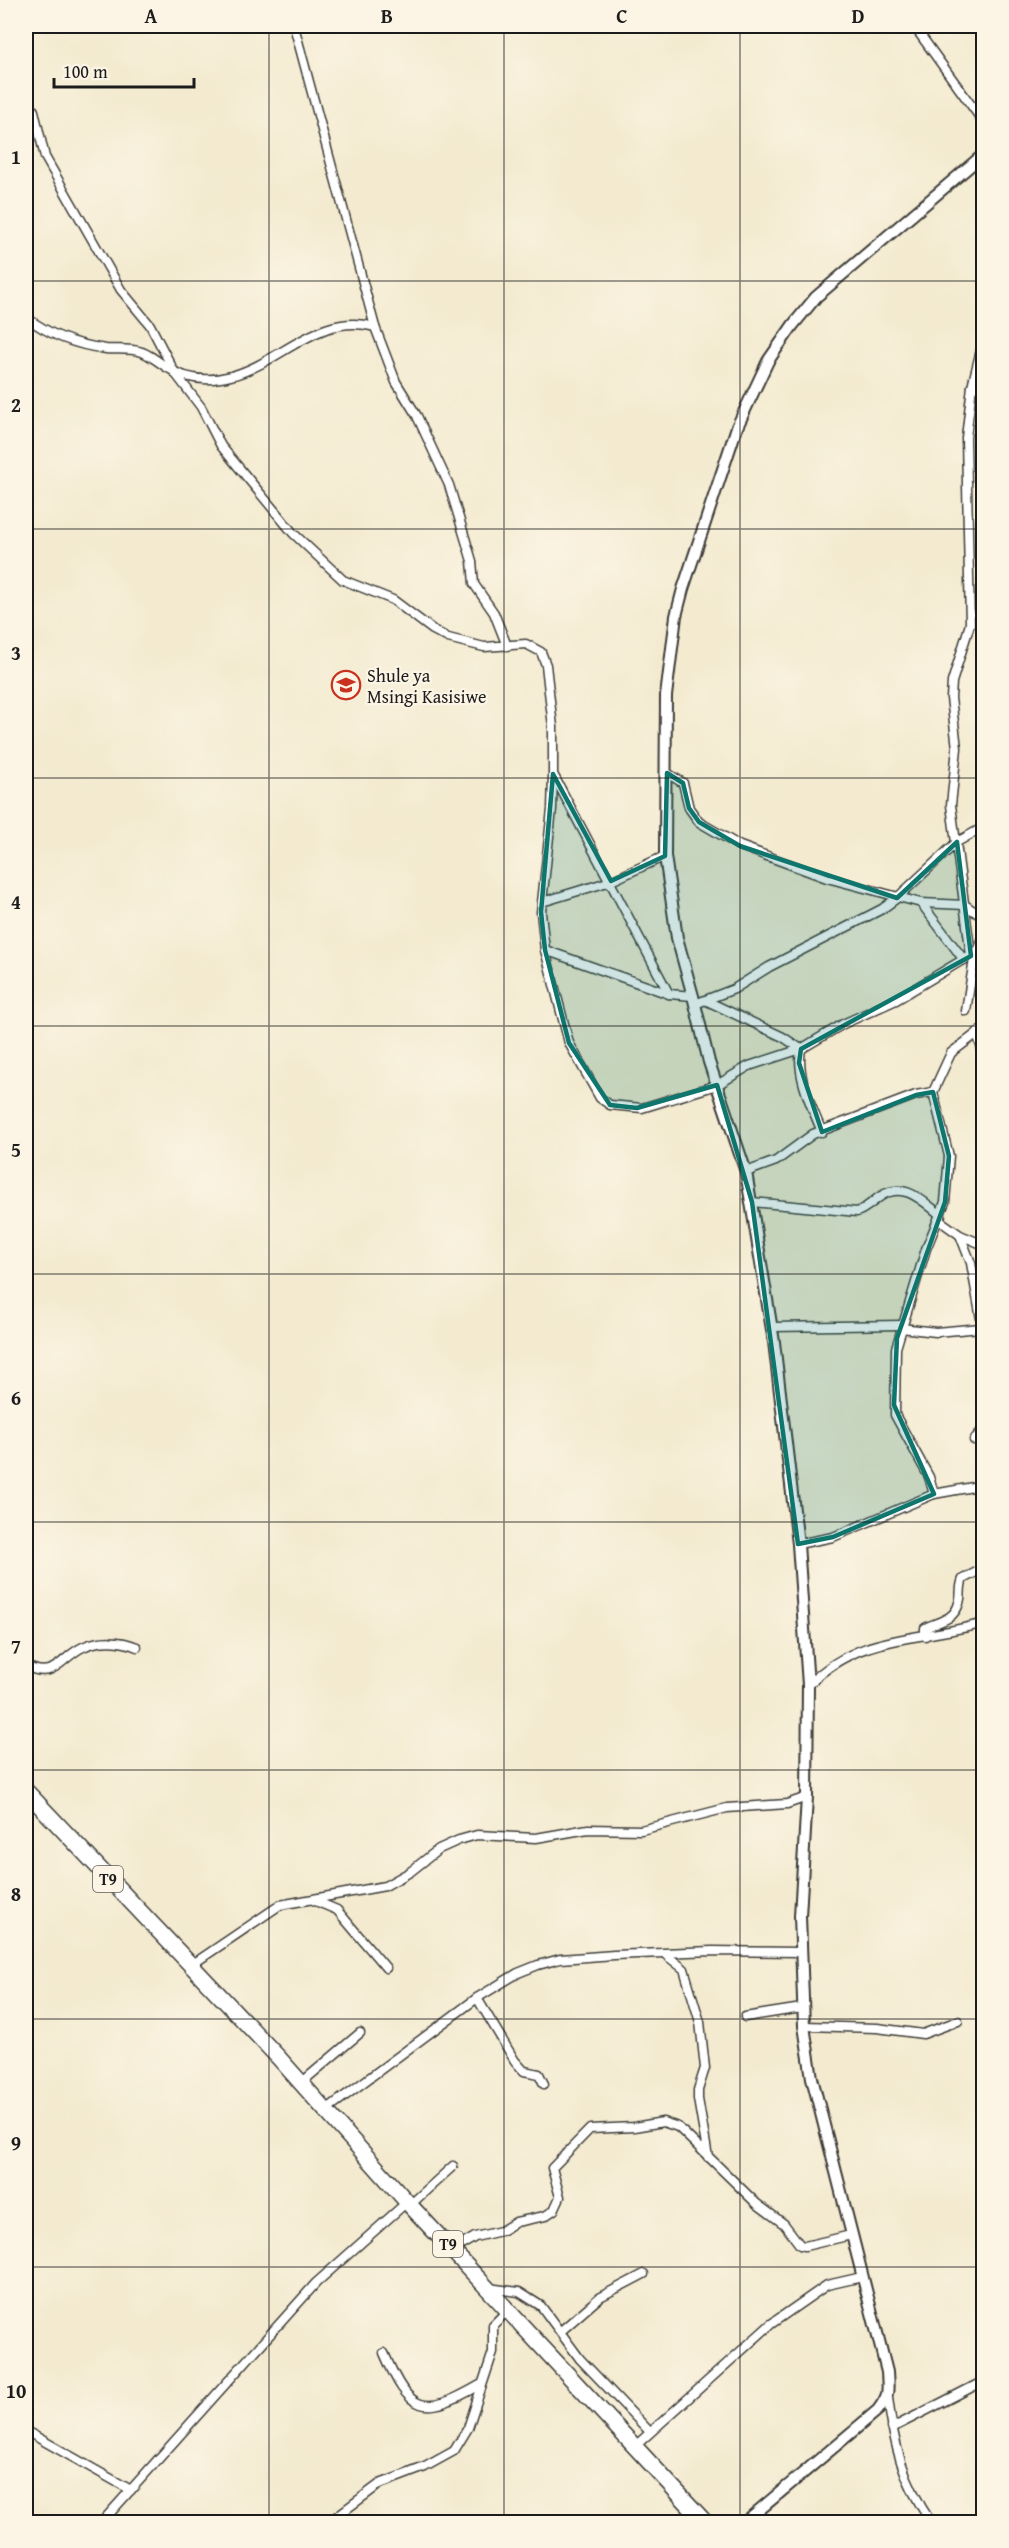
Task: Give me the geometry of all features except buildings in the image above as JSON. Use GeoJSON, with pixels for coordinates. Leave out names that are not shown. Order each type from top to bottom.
{"type":"FeatureCollection","features":[{"type":"Feature","properties":{"kind":"highway","name":"T9"},"geometry":{"type":"LineString","coordinates":[[26,1791],[302,2083],[633,2448],[705,2523]]}},
{"type":"Feature","properties":{"kind":"street"},"geometry":{"type":"LineString","coordinates":[[294,26],[375,327],[396,382],[417,416],[449,485],[472,561],[474,584],[494,613],[507,646]]}},
{"type":"Feature","properties":{"kind":"street"},"geometry":{"type":"LineString","coordinates":[[914,26],[984,123]]}},
{"type":"Feature","properties":{"kind":"street"},"geometry":{"type":"LineString","coordinates":[[26,98],[34,111],[45,157],[121,290],[150,325],[175,372],[201,407],[233,461],[294,533],[343,580],[393,600],[433,630],[448,638],[484,647],[526,644],[534,647],[544,657],[553,727],[552,809],[542,902],[544,950],[569,1043],[600,1098],[610,1105],[642,1107],[717,1085],[749,1066],[801,1049],[843,1024],[896,1000],[974,955]]}},
{"type":"Feature","properties":{"kind":"street"},"geometry":{"type":"LineString","coordinates":[[931,2523],[908,2486],[892,2428],[887,2372],[812,2078],[804,2026],[800,1952],[807,1797],[808,1685],[798,1544],[772,1327],[752,1202],[746,1172],[717,1085],[698,1001],[678,938],[665,856],[666,696],[683,589],[737,427],[768,361],[816,297],[984,154]]}},
{"type":"Feature","properties":{"kind":"street"},"geometry":{"type":"LineString","coordinates":[[26,318],[30,325],[81,344],[144,352],[175,372],[192,379],[230,377],[271,359],[291,344],[333,327],[360,323],[375,327]]}},
{"type":"Feature","properties":{"kind":"street"},"geometry":{"type":"LineString","coordinates":[[984,338],[972,386],[966,438],[970,624],[952,682],[951,698],[957,748],[951,791],[957,842],[974,955],[984,974]]}},
{"type":"Feature","properties":{"kind":"street"},"geometry":{"type":"LineString","coordinates":[[972,386],[984,390]]}},
{"type":"Feature","properties":{"kind":"street"},"geometry":{"type":"LineString","coordinates":[[667,773],[683,783],[689,808],[699,822],[740,846],[806,871],[897,898],[921,903],[965,905],[984,918]]}},
{"type":"Feature","properties":{"kind":"street"},"geometry":{"type":"LineString","coordinates":[[553,774],[669,994]]}},
{"type":"Feature","properties":{"kind":"street"},"geometry":{"type":"LineString","coordinates":[[698,1001],[861,921],[897,898],[957,842],[984,827]]}},
{"type":"Feature","properties":{"kind":"street"},"geometry":{"type":"LineString","coordinates":[[542,902],[611,881],[665,856]]}},
{"type":"Feature","properties":{"kind":"street"},"geometry":{"type":"LineString","coordinates":[[921,903],[974,955]]}},
{"type":"Feature","properties":{"kind":"street"},"geometry":{"type":"LineString","coordinates":[[966,1011],[974,955],[984,936]]}},
{"type":"Feature","properties":{"kind":"street"},"geometry":{"type":"LineString","coordinates":[[544,950],[669,994],[698,1001],[783,1037],[801,1049]]}},
{"type":"Feature","properties":{"kind":"street"},"geometry":{"type":"LineString","coordinates":[[934,1494],[929,1477],[902,1431],[894,1411],[896,1348],[926,1249],[945,1202],[949,1156],[933,1092],[951,1053],[980,1030],[984,1056]]}},
{"type":"Feature","properties":{"kind":"street"},"geometry":{"type":"LineString","coordinates":[[801,1049],[799,1063],[803,1083],[822,1132]]}},
{"type":"Feature","properties":{"kind":"street"},"geometry":{"type":"LineString","coordinates":[[746,1172],[776,1161],[803,1140],[916,1095],[933,1092]]}},
{"type":"Feature","properties":{"kind":"street"},"geometry":{"type":"LineString","coordinates":[[752,1202],[819,1206],[847,1213],[865,1209],[883,1195],[899,1190],[913,1195],[960,1235],[984,1245]]}},
{"type":"Feature","properties":{"kind":"street"},"geometry":{"type":"LineString","coordinates":[[772,1327],[901,1327],[936,1332],[982,1332],[971,1263],[960,1235]]}},
{"type":"Feature","properties":{"kind":"street"},"geometry":{"type":"LineString","coordinates":[[984,1396],[984,1402]]}},
{"type":"Feature","properties":{"kind":"street"},"geometry":{"type":"LineString","coordinates":[[974,1440],[984,1428]]}},
{"type":"Feature","properties":{"kind":"street"},"geometry":{"type":"LineString","coordinates":[[798,1544],[833,1537],[934,1494],[984,1485]]}},
{"type":"Feature","properties":{"kind":"street"},"geometry":{"type":"LineString","coordinates":[[925,1636],[925,1628],[946,1620],[955,1612],[960,1603],[963,1579],[984,1568]]}},
{"type":"Feature","properties":{"kind":"street"},"geometry":{"type":"LineString","coordinates":[[808,1685],[836,1661],[859,1648],[984,1623]]}},
{"type":"Feature","properties":{"kind":"street"},"geometry":{"type":"LineString","coordinates":[[26,1666],[40,1671],[54,1668],[81,1648],[107,1641],[137,1647]]}},
{"type":"Feature","properties":{"kind":"street"},"geometry":{"type":"LineString","coordinates":[[190,1966],[280,1905],[385,1886],[410,1872],[447,1844],[477,1835],[532,1838],[588,1828],[641,1830],[727,1808],[780,1805],[807,1797]]}},
{"type":"Feature","properties":{"kind":"street"},"geometry":{"type":"LineString","coordinates":[[309,1899],[337,1910],[386,1968]]}},
{"type":"Feature","properties":{"kind":"street"},"geometry":{"type":"LineString","coordinates":[[326,2110],[477,1998],[518,1973],[560,1959],[712,1952],[800,1952]]}},
{"type":"Feature","properties":{"kind":"street"},"geometry":{"type":"LineString","coordinates":[[666,1955],[684,1969],[700,2022],[705,2068],[698,2090],[698,2099],[708,2157]]}},
{"type":"Feature","properties":{"kind":"street"},"geometry":{"type":"LineString","coordinates":[[477,1998],[515,2061],[524,2071],[539,2074],[544,2084]]}},
{"type":"Feature","properties":{"kind":"street"},"geometry":{"type":"LineString","coordinates":[[745,2017],[802,2008]]}},
{"type":"Feature","properties":{"kind":"street"},"geometry":{"type":"LineString","coordinates":[[804,2026],[877,2028],[923,2034],[937,2031],[958,2021]]}},
{"type":"Feature","properties":{"kind":"street"},"geometry":{"type":"LineString","coordinates":[[302,2083],[360,2033]]}},
{"type":"Feature","properties":{"kind":"street"},"geometry":{"type":"LineString","coordinates":[[453,2250],[475,2237],[501,2231],[516,2222],[546,2216],[554,2210],[560,2196],[552,2168],[590,2129],[669,2122],[757,2204],[784,2224],[802,2246],[851,2235]]}},
{"type":"Feature","properties":{"kind":"street"},"geometry":{"type":"LineString","coordinates":[[102,2523],[316,2283],[453,2166]]}},
{"type":"Feature","properties":{"kind":"street"},"geometry":{"type":"LineString","coordinates":[[561,2331],[600,2297],[644,2274]]}},
{"type":"Feature","properties":{"kind":"street"},"geometry":{"type":"LineString","coordinates":[[633,2448],[771,2324],[827,2285],[862,2277]]}},
{"type":"Feature","properties":{"kind":"street"},"geometry":{"type":"LineString","coordinates":[[488,2288],[519,2292],[541,2306],[580,2359],[650,2432]]}},
{"type":"Feature","properties":{"kind":"street"},"geometry":{"type":"LineString","coordinates":[[329,2523],[380,2484],[425,2467],[454,2451],[468,2428],[480,2385],[493,2352],[493,2325],[508,2309]]}},
{"type":"Feature","properties":{"kind":"street"},"geometry":{"type":"LineString","coordinates":[[384,2353],[393,2377],[410,2398],[428,2407],[449,2401],[480,2385]]}},
{"type":"Feature","properties":{"kind":"street"},"geometry":{"type":"LineString","coordinates":[[892,2428],[982,2384]]}},
{"type":"Feature","properties":{"kind":"street"},"geometry":{"type":"LineString","coordinates":[[745,2523],[878,2410],[888,2397]]}},
{"type":"Feature","properties":{"kind":"street"},"geometry":{"type":"LineString","coordinates":[[26,2432],[131,2490]]}},
{"type":"Feature","properties":{"kind":"highlighted area"},"geometry":{"type":"Polygon","coordinates":[[[667,773],[683,783],[689,808],[699,822],[740,846],[897,898],[957,842],[971,956],[801,1049],[799,1063],[822,1132],[916,1095],[933,1092],[949,1156],[945,1202],[897,1338],[894,1405],[934,1494],[833,1537],[798,1544],[752,1202],[717,1085],[637,1108],[610,1105],[569,1043],[545,950],[541,912],[553,774],[611,881],[665,856],[667,773]]]}},
{"type":"Feature","properties":{"kind":"place","name":"Shule ya Msingi Kasisiwe"},"geometry":{"type":"Point","coordinates":[346,685]}}]}
